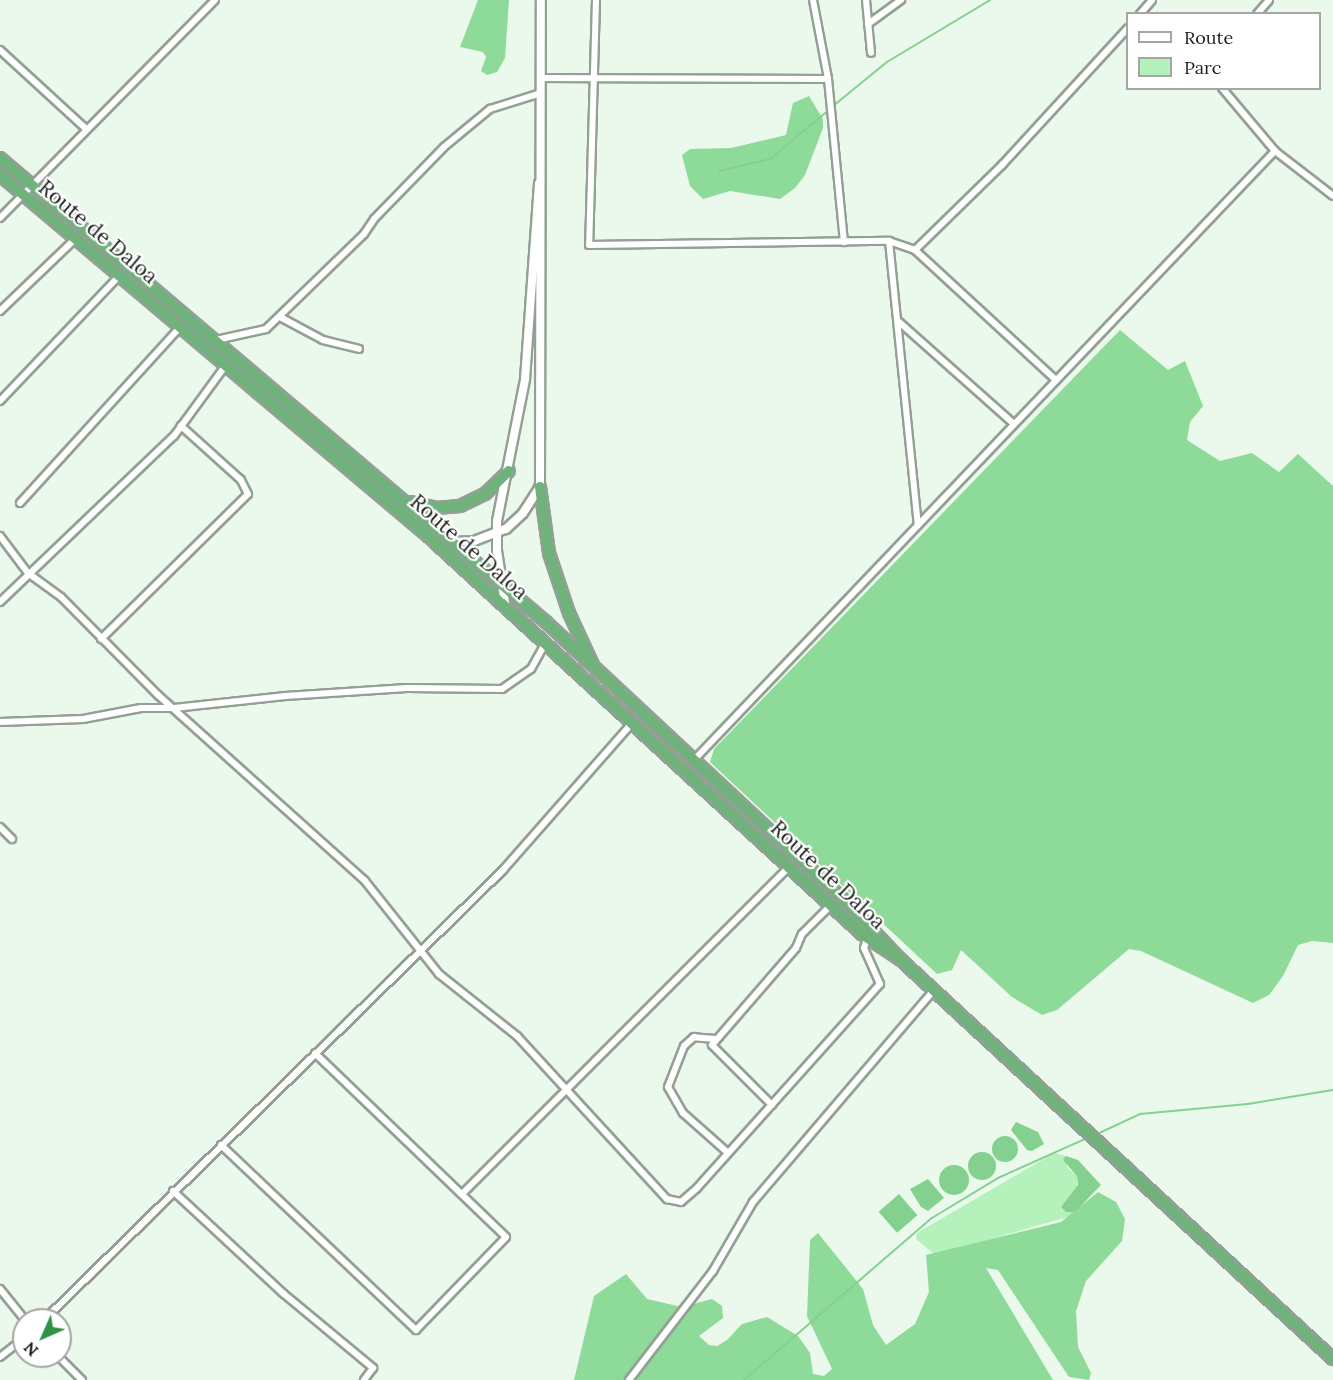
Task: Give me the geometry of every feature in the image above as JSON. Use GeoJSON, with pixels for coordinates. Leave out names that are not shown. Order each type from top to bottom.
{"type":"FeatureCollection","features":[{"type":"Feature","properties":{"kind":"highway","name":"Route de Daloa"},"geometry":{"type":"LineString","coordinates":[[0,158],[500,582],[883,937],[901,960]]}},
{"type":"Feature","properties":{"kind":"highway","name":"Route de Daloa"},"geometry":{"type":"LineString","coordinates":[[0,175],[505,603],[867,938],[901,960]]}},
{"type":"Feature","properties":{"kind":"highway"},"geometry":{"type":"LineString","coordinates":[[402,497],[422,507],[460,506],[485,494],[509,471]]}},
{"type":"Feature","properties":{"kind":"highway"},"geometry":{"type":"LineString","coordinates":[[540,487],[549,553],[569,613],[596,671]]}},
{"type":"Feature","properties":{"kind":"highway"},"geometry":{"type":"LineString","coordinates":[[901,960],[1333,1359]]}},
{"type":"Feature","properties":{"kind":"main road"},"geometry":{"type":"LineString","coordinates":[[429,537],[455,542],[497,534],[523,513],[540,487],[541,0]]}},
{"type":"Feature","properties":{"kind":"main road"},"geometry":{"type":"LineString","coordinates":[[505,603],[500,582],[497,534],[525,379],[541,174]]}},
{"type":"Feature","properties":{"kind":"street"},"geometry":{"type":"LineString","coordinates":[[0,218],[85,128],[215,0]]}},
{"type":"Feature","properties":{"kind":"street"},"geometry":{"type":"LineString","coordinates":[[597,0],[589,245],[890,242],[915,250],[1056,380]]}},
{"type":"Feature","properties":{"kind":"street"},"geometry":{"type":"LineString","coordinates":[[813,0],[828,79],[844,242]]}},
{"type":"Feature","properties":{"kind":"street"},"geometry":{"type":"LineString","coordinates":[[866,0],[871,53]]}},
{"type":"Feature","properties":{"kind":"street"},"geometry":{"type":"LineString","coordinates":[[868,24],[900,0]]}},
{"type":"Feature","properties":{"kind":"street"},"geometry":{"type":"LineString","coordinates":[[1142,12],[1152,0]]}},
{"type":"Feature","properties":{"kind":"street"},"geometry":{"type":"LineString","coordinates":[[1259,12],[1269,0]]}},
{"type":"Feature","properties":{"kind":"street"},"geometry":{"type":"LineString","coordinates":[[915,250],[1002,165],[1126,30]]}},
{"type":"Feature","properties":{"kind":"street"},"geometry":{"type":"LineString","coordinates":[[0,50],[85,128]]}},
{"type":"Feature","properties":{"kind":"street"},"geometry":{"type":"LineString","coordinates":[[541,78],[828,79]]}},
{"type":"Feature","properties":{"kind":"street"},"geometry":{"type":"LineString","coordinates":[[1224,90],[1275,151],[1333,196]]}},
{"type":"Feature","properties":{"kind":"street"},"geometry":{"type":"LineString","coordinates":[[216,340],[254,334],[280,317],[444,147],[490,109],[541,93]]}},
{"type":"Feature","properties":{"kind":"street"},"geometry":{"type":"LineString","coordinates":[[694,760],[1275,151]]}},
{"type":"Feature","properties":{"kind":"street"},"geometry":{"type":"LineString","coordinates":[[0,312],[75,238]]}},
{"type":"Feature","properties":{"kind":"street"},"geometry":{"type":"LineString","coordinates":[[890,242],[918,525]]}},
{"type":"Feature","properties":{"kind":"street"},"geometry":{"type":"LineString","coordinates":[[0,401],[119,276]]}},
{"type":"Feature","properties":{"kind":"street"},"geometry":{"type":"LineString","coordinates":[[280,317],[323,340],[359,349]]}},
{"type":"Feature","properties":{"kind":"street"},"geometry":{"type":"LineString","coordinates":[[898,321],[1014,424]]}},
{"type":"Feature","properties":{"kind":"street"},"geometry":{"type":"LineString","coordinates":[[20,503],[180,327]]}},
{"type":"Feature","properties":{"kind":"street"},"geometry":{"type":"LineString","coordinates":[[0,602],[28,573],[136,474],[181,426],[226,365]]}},
{"type":"Feature","properties":{"kind":"street"},"geometry":{"type":"LineString","coordinates":[[101,639],[248,494],[241,480],[181,426]]}},
{"type":"Feature","properties":{"kind":"street"},"geometry":{"type":"LineString","coordinates":[[0,536],[28,573],[61,597],[101,639],[174,708],[365,881],[419,951],[461,993],[517,1036],[661,1194],[675,1202],[686,1199],[880,984],[864,948],[867,938]]}},
{"type":"Feature","properties":{"kind":"street"},"geometry":{"type":"LineString","coordinates":[[0,722],[83,719],[141,708],[174,708],[251,698],[407,688],[502,689],[531,669],[546,641]]}},
{"type":"Feature","properties":{"kind":"street"},"geometry":{"type":"LineString","coordinates":[[56,1308],[502,870],[634,721]]}},
{"type":"Feature","properties":{"kind":"street"},"geometry":{"type":"LineString","coordinates":[[0,827],[12,839]]}},
{"type":"Feature","properties":{"kind":"street"},"geometry":{"type":"LineString","coordinates":[[462,1194],[568,1093],[592,1063],[790,867]]}},
{"type":"Feature","properties":{"kind":"street"},"geometry":{"type":"LineString","coordinates":[[772,1105],[714,1050],[715,1039],[796,948],[802,934],[831,905]]}},
{"type":"Feature","properties":{"kind":"street"},"geometry":{"type":"LineString","coordinates":[[629,1380],[714,1270],[753,1202],[934,990]]}},
{"type":"Feature","properties":{"kind":"street"},"geometry":{"type":"LineString","coordinates":[[715,1039],[694,1037],[684,1046],[668,1087],[683,1113],[728,1153]]}},
{"type":"Feature","properties":{"kind":"street"},"geometry":{"type":"LineString","coordinates":[[221,1145],[416,1330],[506,1237],[315,1053]]}},
{"type":"Feature","properties":{"kind":"street"},"geometry":{"type":"LineString","coordinates":[[173,1191],[284,1294],[373,1368],[364,1380]]}},
{"type":"Feature","properties":{"kind":"street"},"geometry":{"type":"LineString","coordinates":[[0,1289],[15,1308]]}},
{"type":"Feature","properties":{"kind":"street"},"geometry":{"type":"LineString","coordinates":[[70,1368],[82,1380]]}},
{"type":"Feature","properties":{"kind":"green space"},"geometry":{"type":"Polygon","coordinates":[[[1054,1153],[1066,1156],[1067,1167],[1077,1176],[1077,1190],[1061,1207],[1066,1212],[1075,1212],[1071,1216],[935,1255],[916,1239],[917,1233],[1054,1153]]]}},
{"type":"Feature","properties":{"kind":"shaded area"},"geometry":{"type":"Polygon","coordinates":[[[478,0],[509,0],[505,58],[497,72],[487,75],[481,71],[486,57],[483,52],[460,47],[478,0]]]}},
{"type":"Feature","properties":{"kind":"shaded area"},"geometry":{"type":"Polygon","coordinates":[[[809,96],[823,119],[823,128],[805,175],[795,188],[780,199],[730,191],[703,199],[690,186],[682,155],[690,149],[731,148],[786,135],[793,103],[809,96]]]}},
{"type":"Feature","properties":{"kind":"shaded area"},"geometry":{"type":"Polygon","coordinates":[[[1120,330],[1168,370],[1185,361],[1203,406],[1190,422],[1187,440],[1220,461],[1252,453],[1279,472],[1298,454],[1333,486],[1333,943],[1312,941],[1298,945],[1283,976],[1269,995],[1253,1003],[1141,951],[1129,949],[1057,1010],[1042,1015],[1012,997],[961,950],[952,970],[937,974],[710,762],[714,749],[1120,330]]]}},
{"type":"Feature","properties":{"kind":"shaded area"},"geometry":{"type":"Polygon","coordinates":[[[1016,1122],[1038,1132],[1044,1144],[1032,1151],[1027,1150],[1011,1130],[1016,1122]]]}},
{"type":"Feature","properties":{"kind":"shaded area"},"geometry":{"type":"Polygon","coordinates":[[[1005,1136],[1014,1140],[1018,1149],[1014,1158],[1005,1162],[996,1158],[992,1149],[996,1140],[1005,1136]]]}},
{"type":"Feature","properties":{"kind":"shaded area"},"geometry":{"type":"Polygon","coordinates":[[[982,1152],[992,1156],[996,1166],[992,1176],[982,1180],[972,1176],[968,1166],[972,1156],[982,1152]]]}},
{"type":"Feature","properties":{"kind":"shaded area"},"geometry":{"type":"Polygon","coordinates":[[[1066,1156],[1078,1160],[1101,1185],[1075,1212],[1066,1212],[1061,1207],[1078,1185],[1077,1176],[1063,1160],[1066,1156]]]}},
{"type":"Feature","properties":{"kind":"shaded area"},"geometry":{"type":"Polygon","coordinates":[[[954,1165],[960,1166],[968,1174],[968,1186],[960,1194],[954,1195],[948,1194],[940,1186],[939,1180],[940,1174],[948,1166],[954,1165]]]}},
{"type":"Feature","properties":{"kind":"shaded area"},"geometry":{"type":"Polygon","coordinates":[[[928,1179],[944,1198],[928,1211],[921,1207],[910,1189],[928,1179]]]}},
{"type":"Feature","properties":{"kind":"shaded area"},"geometry":{"type":"Polygon","coordinates":[[[1098,1192],[1116,1202],[1125,1219],[1122,1241],[1086,1281],[1076,1311],[1078,1347],[1091,1373],[1089,1380],[1069,1377],[998,1270],[986,1268],[1053,1380],[574,1380],[594,1296],[626,1274],[647,1299],[682,1307],[712,1299],[722,1306],[723,1318],[699,1336],[709,1345],[717,1346],[727,1340],[742,1324],[767,1317],[798,1336],[810,1353],[813,1374],[824,1376],[832,1369],[807,1316],[810,1240],[818,1233],[863,1289],[873,1325],[886,1345],[915,1324],[929,1292],[926,1255],[1061,1222],[1098,1192]]]}},
{"type":"Feature","properties":{"kind":"shaded area"},"geometry":{"type":"Polygon","coordinates":[[[899,1194],[917,1215],[897,1233],[879,1212],[899,1194]]]}},
{"type":"Feature","properties":{"kind":"waterway"},"geometry":{"type":"LineString","coordinates":[[833,106],[887,62],[990,0]]}},
{"type":"Feature","properties":{"kind":"waterway"},"geometry":{"type":"LineString","coordinates":[[719,171],[770,159],[829,110]]}},
{"type":"Feature","properties":{"kind":"waterway"},"geometry":{"type":"LineString","coordinates":[[1095,1135],[1140,1114],[1248,1104],[1333,1090]]}},
{"type":"Feature","properties":{"kind":"waterway"},"geometry":{"type":"LineString","coordinates":[[744,1380],[932,1218],[998,1178],[1087,1138]]}}]}
